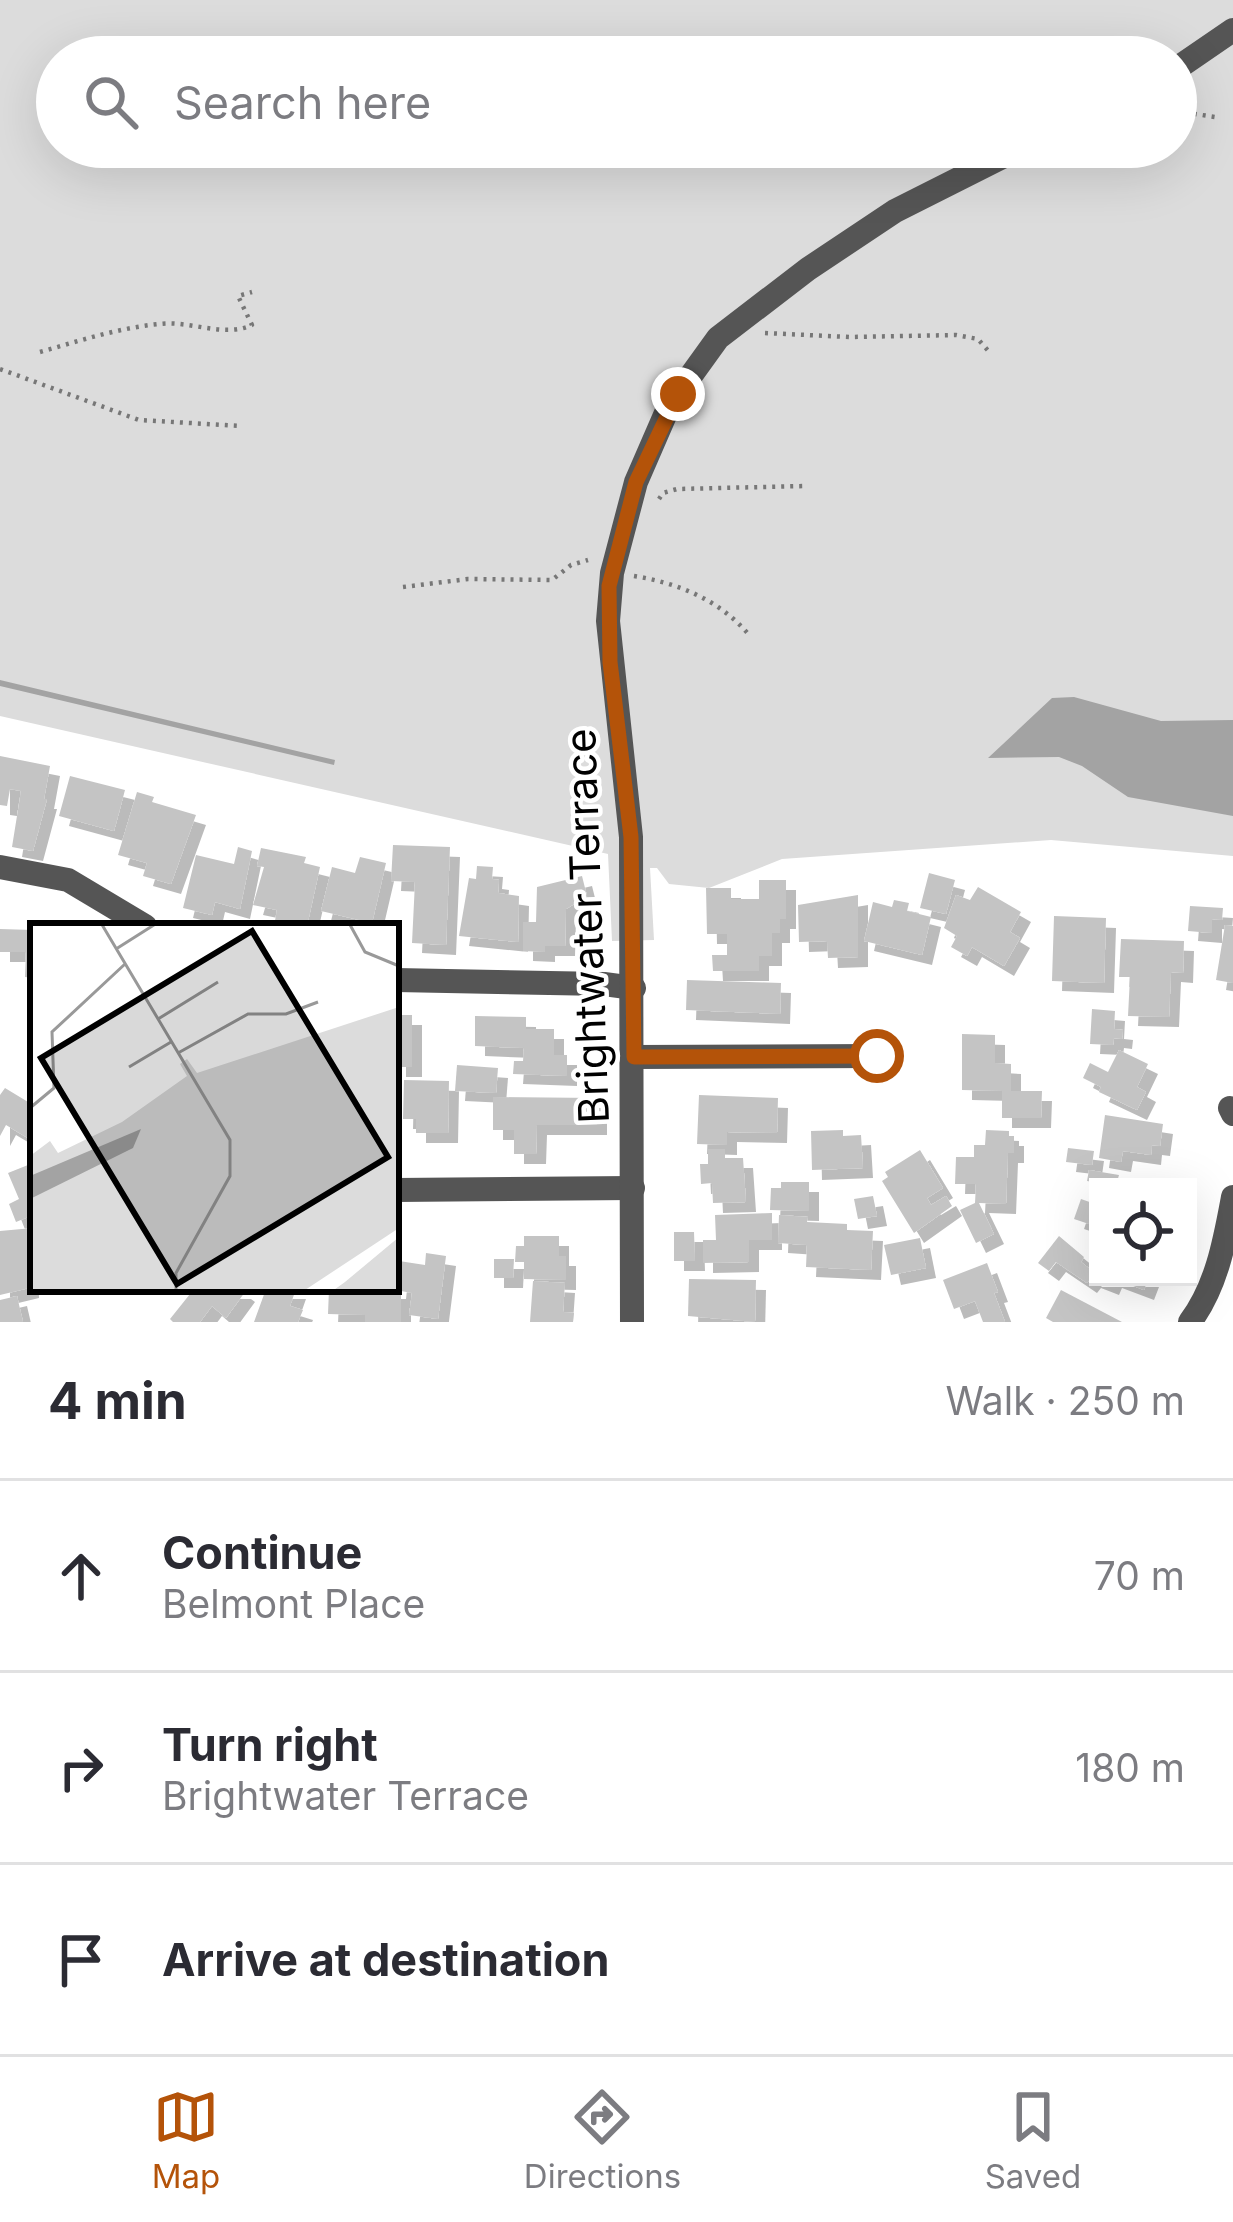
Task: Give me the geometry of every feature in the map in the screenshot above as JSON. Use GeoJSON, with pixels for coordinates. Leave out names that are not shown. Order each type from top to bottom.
{"type":"FeatureCollection","features":[{"type":"Feature","properties":{"kind":"street"},"geometry":{"type":"LineString","coordinates":[[1197,55],[1233,30]]}},
{"type":"Feature","properties":{"kind":"street","name":"Brightwater Terrace"},"geometry":{"type":"LineString","coordinates":[[632,1322],[631,837],[608,621],[612,573],[636,482],[669,406],[696,365],[728,330],[895,211],[980,168]]}},
{"type":"Feature","properties":{"kind":"street"},"geometry":{"type":"LineString","coordinates":[[0,867],[68,880],[140,923]]}},
{"type":"Feature","properties":{"kind":"street"},"geometry":{"type":"LineString","coordinates":[[399,980],[604,983],[634,988]]}},
{"type":"Feature","properties":{"kind":"street"},"geometry":{"type":"LineString","coordinates":[[634,1057],[877,1056]]}},
{"type":"Feature","properties":{"kind":"street"},"geometry":{"type":"LineString","coordinates":[[399,1190],[633,1188]]}},
{"type":"Feature","properties":{"kind":"street"},"geometry":{"type":"LineString","coordinates":[[1190,1322],[1202,1305],[1225,1244],[1233,1197]]}},
{"type":"Feature","properties":{"kind":"path"},"geometry":{"type":"LineString","coordinates":[[1197,114],[1215,117]]}},
{"type":"Feature","properties":{"kind":"path"},"geometry":{"type":"LineString","coordinates":[[40,352],[158,324],[241,330],[252,325],[238,296],[252,292]]}},
{"type":"Feature","properties":{"kind":"path"},"geometry":{"type":"LineString","coordinates":[[728,330],[850,337],[956,334],[978,339],[991,355]]}},
{"type":"Feature","properties":{"kind":"path"},"geometry":{"type":"LineString","coordinates":[[0,369],[139,420],[241,426]]}},
{"type":"Feature","properties":{"kind":"path"},"geometry":{"type":"LineString","coordinates":[[612,573],[656,580],[709,600],[748,634]]}},
{"type":"Feature","properties":{"kind":"shaded area"},"geometry":{"type":"Polygon","coordinates":[[[0,0],[1233,0],[1233,856],[1051,840],[782,859],[709,888],[669,884],[657,868],[650,868],[654,940],[612,941],[608,854],[0,716],[0,0]]]}},
{"type":"Feature","properties":{"kind":"shaded area"},"geometry":{"type":"Polygon","coordinates":[[[0,680],[335,760],[334,765],[0,686],[0,680]]]}},
{"type":"Feature","properties":{"kind":"shaded area"},"geometry":{"type":"Polygon","coordinates":[[[1074,697],[1161,721],[1233,720],[1233,816],[1128,797],[1082,766],[1059,757],[988,758],[1052,698],[1074,697]]]}},
{"type":"Feature","properties":{"kind":"building"},"geometry":{"type":"Polygon","coordinates":[[[0,756],[50,766],[33,851],[12,847],[21,791],[10,789],[7,806],[0,805],[0,756]]]}},
{"type":"Feature","properties":{"kind":"building"},"geometry":{"type":"Polygon","coordinates":[[[70,776],[125,790],[114,831],[59,816],[70,776]]]}},
{"type":"Feature","properties":{"kind":"building"},"geometry":{"type":"Polygon","coordinates":[[[137,792],[154,797],[152,802],[196,815],[171,884],[143,876],[147,863],[118,855],[137,792]]]}},
{"type":"Feature","properties":{"kind":"building"},"geometry":{"type":"Polygon","coordinates":[[[393,845],[450,847],[446,945],[412,943],[415,882],[391,881],[393,845]]]}},
{"type":"Feature","properties":{"kind":"building"},"geometry":{"type":"Polygon","coordinates":[[[238,847],[252,851],[240,909],[215,902],[212,915],[183,908],[196,855],[234,864],[238,847]]]}},
{"type":"Feature","properties":{"kind":"building"},"geometry":{"type":"Polygon","coordinates":[[[261,848],[306,857],[304,863],[320,867],[308,923],[275,923],[277,910],[253,905],[264,867],[257,866],[261,848]]]}},
{"type":"Feature","properties":{"kind":"building"},"geometry":{"type":"Polygon","coordinates":[[[360,857],[386,863],[372,923],[321,911],[332,867],[355,873],[360,857]]]}},
{"type":"Feature","properties":{"kind":"building"},"geometry":{"type":"Polygon","coordinates":[[[477,866],[493,867],[498,893],[519,896],[518,942],[459,936],[469,878],[476,879],[477,866]]]}},
{"type":"Feature","properties":{"kind":"building"},"geometry":{"type":"Polygon","coordinates":[[[929,873],[955,880],[946,914],[920,908],[929,873]]]}},
{"type":"Feature","properties":{"kind":"building"},"geometry":{"type":"Polygon","coordinates":[[[582,876],[587,896],[566,909],[565,946],[523,951],[523,922],[536,922],[537,887],[582,876]]]}},
{"type":"Feature","properties":{"kind":"building"},"geometry":{"type":"Polygon","coordinates":[[[759,880],[786,880],[786,919],[780,919],[780,933],[772,933],[772,956],[759,956],[759,971],[713,971],[712,955],[727,955],[727,934],[707,934],[706,888],[731,888],[731,899],[759,899],[759,880]]]}},
{"type":"Feature","properties":{"kind":"building"},"geometry":{"type":"Polygon","coordinates":[[[978,887],[1021,912],[1010,932],[1020,938],[1004,966],[972,947],[967,956],[951,947],[957,936],[944,928],[956,895],[970,900],[978,887]]]}},
{"type":"Feature","properties":{"kind":"building"},"geometry":{"type":"Polygon","coordinates":[[[858,895],[858,957],[828,958],[827,941],[799,942],[798,905],[858,895]]]}},
{"type":"Feature","properties":{"kind":"building"},"geometry":{"type":"Polygon","coordinates":[[[894,900],[909,903],[907,911],[931,917],[922,955],[864,941],[873,902],[892,907],[894,900]]]}},
{"type":"Feature","properties":{"kind":"building"},"geometry":{"type":"Polygon","coordinates":[[[1190,906],[1223,908],[1222,920],[1212,919],[1212,933],[1188,931],[1190,906]]]}},
{"type":"Feature","properties":{"kind":"building"},"geometry":{"type":"Polygon","coordinates":[[[1054,916],[1106,918],[1104,983],[1052,981],[1054,916]]]}},
{"type":"Feature","properties":{"kind":"building"},"geometry":{"type":"Polygon","coordinates":[[[1225,925],[1233,926],[1233,983],[1216,980],[1225,925]]]}},
{"type":"Feature","properties":{"kind":"building"},"geometry":{"type":"Polygon","coordinates":[[[0,929],[30,930],[30,978],[25,977],[26,952],[0,952],[0,929]]]}},
{"type":"Feature","properties":{"kind":"building"},"geometry":{"type":"Polygon","coordinates":[[[1121,939],[1184,941],[1183,973],[1171,972],[1169,1017],[1128,1016],[1130,977],[1119,977],[1121,939]]]}},
{"type":"Feature","properties":{"kind":"building"},"geometry":{"type":"Polygon","coordinates":[[[687,980],[781,983],[780,1014],[686,1010],[687,980]]]}},
{"type":"Feature","properties":{"kind":"building"},"geometry":{"type":"Polygon","coordinates":[[[1092,1009],[1115,1011],[1114,1029],[1123,1030],[1122,1039],[1114,1038],[1113,1045],[1090,1044],[1092,1009]]]}},
{"type":"Feature","properties":{"kind":"building"},"geometry":{"type":"Polygon","coordinates":[[[399,1015],[412,1015],[412,1067],[399,1067],[399,1015]]]}},
{"type":"Feature","properties":{"kind":"building"},"geometry":{"type":"Polygon","coordinates":[[[475,1016],[526,1017],[526,1029],[554,1029],[554,1055],[567,1055],[567,1076],[513,1074],[514,1061],[523,1061],[524,1048],[475,1046],[475,1016]]]}},
{"type":"Feature","properties":{"kind":"building"},"geometry":{"type":"Polygon","coordinates":[[[962,1034],[995,1035],[995,1063],[1011,1064],[1011,1091],[1042,1091],[1041,1118],[1002,1118],[1002,1091],[962,1090],[962,1034]]]}},
{"type":"Feature","properties":{"kind":"building"},"geometry":{"type":"Polygon","coordinates":[[[1119,1050],[1148,1064],[1137,1087],[1146,1092],[1137,1110],[1099,1092],[1101,1087],[1083,1078],[1090,1063],[1108,1072],[1119,1050]]]}},
{"type":"Feature","properties":{"kind":"building"},"geometry":{"type":"Polygon","coordinates":[[[457,1065],[498,1068],[496,1093],[455,1091],[457,1065]]]}},
{"type":"Feature","properties":{"kind":"building"},"geometry":{"type":"Polygon","coordinates":[[[404,1080],[449,1081],[448,1133],[416,1133],[416,1119],[403,1119],[404,1080]]]}},
{"type":"Feature","properties":{"kind":"building"},"geometry":{"type":"Polygon","coordinates":[[[5,1088],[30,1103],[30,1139],[6,1125],[0,1136],[0,1095],[5,1088]]]}},
{"type":"Feature","properties":{"kind":"building"},"geometry":{"type":"Polygon","coordinates":[[[699,1095],[778,1098],[777,1133],[727,1132],[727,1145],[697,1144],[699,1095]]]}},
{"type":"Feature","properties":{"kind":"building"},"geometry":{"type":"Polygon","coordinates":[[[493,1097],[597,1098],[597,1125],[537,1125],[536,1154],[514,1154],[514,1130],[493,1130],[493,1097]]]}},
{"type":"Feature","properties":{"kind":"building"},"geometry":{"type":"Polygon","coordinates":[[[1105,1115],[1163,1124],[1160,1146],[1152,1145],[1151,1155],[1123,1151],[1121,1162],[1099,1158],[1105,1115]]]}},
{"type":"Feature","properties":{"kind":"building"},"geometry":{"type":"Polygon","coordinates":[[[843,1130],[843,1136],[861,1135],[863,1168],[812,1170],[811,1131],[843,1130]]]}},
{"type":"Feature","properties":{"kind":"building"},"geometry":{"type":"Polygon","coordinates":[[[986,1130],[1009,1131],[1014,1136],[1014,1153],[1008,1153],[1006,1204],[979,1203],[994,1234],[976,1243],[960,1210],[975,1203],[976,1184],[955,1184],[956,1157],[974,1157],[974,1145],[985,1145],[986,1130]]]}},
{"type":"Feature","properties":{"kind":"building"},"geometry":{"type":"Polygon","coordinates":[[[1068,1148],[1094,1151],[1092,1165],[1066,1162],[1068,1148]]]}},
{"type":"Feature","properties":{"kind":"building"},"geometry":{"type":"Polygon","coordinates":[[[708,1149],[725,1149],[725,1158],[743,1158],[746,1202],[713,1203],[712,1183],[701,1184],[700,1164],[708,1164],[708,1149]]]}},
{"type":"Feature","properties":{"kind":"building"},"geometry":{"type":"Polygon","coordinates":[[[920,1150],[943,1188],[927,1198],[931,1205],[946,1196],[952,1206],[914,1233],[882,1181],[888,1177],[885,1172],[920,1150]]]}},
{"type":"Feature","properties":{"kind":"building"},"geometry":{"type":"Polygon","coordinates":[[[30,1164],[30,1216],[16,1222],[9,1204],[19,1199],[8,1173],[30,1164]]]}},
{"type":"Feature","properties":{"kind":"building"},"geometry":{"type":"Polygon","coordinates":[[[1089,1170],[1119,1175],[1118,1178],[1087,1181],[1089,1170]]]}},
{"type":"Feature","properties":{"kind":"building"},"geometry":{"type":"Polygon","coordinates":[[[781,1182],[809,1182],[809,1211],[770,1210],[771,1188],[781,1188],[781,1182]]]}},
{"type":"Feature","properties":{"kind":"building"},"geometry":{"type":"Polygon","coordinates":[[[873,1196],[877,1216],[858,1219],[854,1199],[873,1196]]]}},
{"type":"Feature","properties":{"kind":"building"},"geometry":{"type":"Polygon","coordinates":[[[1081,1199],[1089,1202],[1089,1224],[1074,1219],[1081,1199]]]}},
{"type":"Feature","properties":{"kind":"building"},"geometry":{"type":"Polygon","coordinates":[[[772,1213],[772,1240],[749,1240],[749,1262],[703,1263],[703,1240],[716,1240],[715,1215],[772,1213]]]}},
{"type":"Feature","properties":{"kind":"building"},"geometry":{"type":"Polygon","coordinates":[[[779,1215],[873,1231],[871,1270],[806,1267],[807,1245],[778,1243],[779,1215]]]}},
{"type":"Feature","properties":{"kind":"building"},"geometry":{"type":"Polygon","coordinates":[[[30,1228],[29,1288],[0,1295],[0,1231],[30,1228]]]}},
{"type":"Feature","properties":{"kind":"building"},"geometry":{"type":"Polygon","coordinates":[[[674,1232],[694,1232],[695,1261],[674,1261],[674,1232]]]}},
{"type":"Feature","properties":{"kind":"building"},"geometry":{"type":"Polygon","coordinates":[[[524,1236],[559,1236],[559,1256],[566,1256],[566,1280],[524,1279],[524,1262],[515,1262],[516,1246],[524,1246],[524,1236]]]}},
{"type":"Feature","properties":{"kind":"building"},"geometry":{"type":"Polygon","coordinates":[[[1059,1236],[1084,1257],[1081,1262],[1089,1268],[1089,1280],[1056,1262],[1049,1271],[1038,1263],[1059,1236]]]}},
{"type":"Feature","properties":{"kind":"building"},"geometry":{"type":"Polygon","coordinates":[[[920,1238],[926,1268],[891,1275],[884,1245],[920,1238]]]}},
{"type":"Feature","properties":{"kind":"building"},"geometry":{"type":"Polygon","coordinates":[[[426,1253],[446,1256],[438,1319],[409,1315],[412,1293],[401,1291],[401,1322],[365,1322],[365,1315],[328,1314],[329,1292],[399,1292],[399,1261],[425,1265],[426,1253]]]}},
{"type":"Feature","properties":{"kind":"building"},"geometry":{"type":"Polygon","coordinates":[[[494,1259],[514,1259],[513,1278],[494,1278],[494,1259]]]}},
{"type":"Feature","properties":{"kind":"building"},"geometry":{"type":"Polygon","coordinates":[[[987,1263],[1005,1322],[983,1322],[975,1301],[954,1309],[943,1280],[987,1263]]]}},
{"type":"Feature","properties":{"kind":"building"},"geometry":{"type":"Polygon","coordinates":[[[689,1279],[756,1280],[755,1322],[688,1316],[689,1279]]]}},
{"type":"Feature","properties":{"kind":"building"},"geometry":{"type":"Polygon","coordinates":[[[533,1281],[565,1283],[563,1312],[574,1313],[573,1322],[530,1322],[533,1281]]]}},
{"type":"Feature","properties":{"kind":"building"},"geometry":{"type":"Polygon","coordinates":[[[1061,1290],[1122,1322],[1053,1322],[1046,1318],[1061,1290]]]}},
{"type":"Feature","properties":{"kind":"building"},"geometry":{"type":"Polygon","coordinates":[[[192,1292],[245,1292],[226,1318],[212,1306],[200,1322],[170,1319],[192,1292]]]}},
{"type":"Feature","properties":{"kind":"building"},"geometry":{"type":"Polygon","coordinates":[[[265,1292],[295,1292],[290,1306],[303,1310],[298,1322],[254,1322],[265,1292]]]}},
{"type":"Feature","properties":{"kind":"building"},"geometry":{"type":"Polygon","coordinates":[[[17,1296],[23,1322],[0,1322],[0,1300],[17,1296]]]}},
{"type":"Feature","properties":{"kind":"route"},"geometry":{"type":"LineString","coordinates":[[678,394],[636,482],[609,586],[610,662],[631,837],[634,1057],[877,1056]]}}]}
